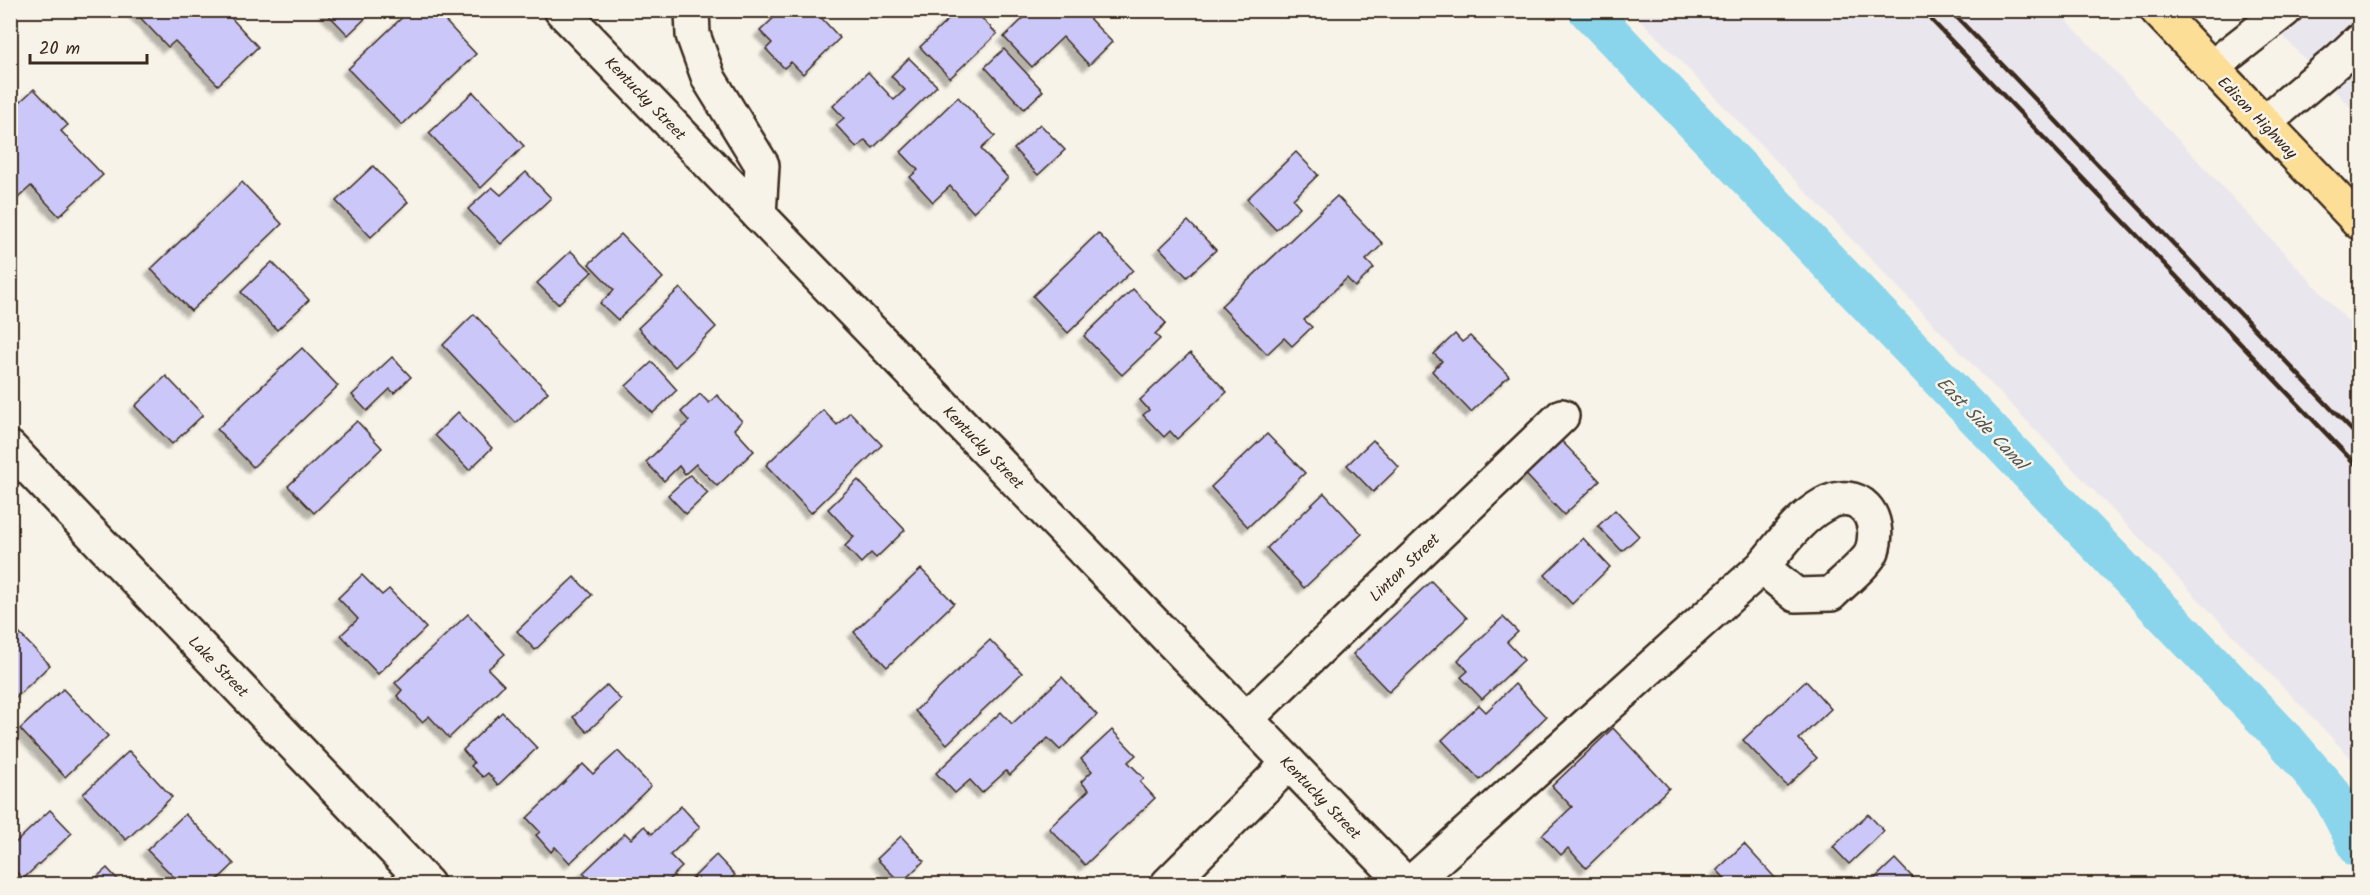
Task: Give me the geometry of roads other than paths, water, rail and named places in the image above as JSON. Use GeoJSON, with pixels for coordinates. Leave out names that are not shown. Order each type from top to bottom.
{"type":"FeatureCollection","features":[{"type":"Feature","properties":{"kind":"main road","name":"Edison Highway"},"geometry":{"type":"LineString","coordinates":[[2157,10],[2360,223]]}},
{"type":"Feature","properties":{"kind":"street"},"geometry":{"type":"LineString","coordinates":[[692,10],[693,35],[709,80],[762,165],[759,215]]}},
{"type":"Feature","properties":{"kind":"street"},"geometry":{"type":"LineString","coordinates":[[2211,68],[2285,10]]}},
{"type":"Feature","properties":{"kind":"street","name":"Kentucky Street"},"geometry":{"type":"LineString","coordinates":[[567,12],[759,215],[1408,885]]}},
{"type":"Feature","properties":{"kind":"street"},"geometry":{"type":"LineString","coordinates":[[2264,123],[2342,58],[2360,40]]}},
{"type":"Feature","properties":{"kind":"street","name":"Linton Street"},"geometry":{"type":"LineString","coordinates":[[1246,719],[1562,416]]}},
{"type":"Feature","properties":{"kind":"street","name":"Lake Street"},"geometry":{"type":"LineString","coordinates":[[10,448],[427,885]]}},
{"type":"Feature","properties":{"kind":"street"},"geometry":{"type":"LineString","coordinates":[[1408,885],[1762,567]]}},
{"type":"Feature","properties":{"kind":"street"},"geometry":{"type":"LineString","coordinates":[[1168,885],[1288,763]]}},
{"type":"Feature","properties":{"kind":"waterway","name":"East Side Canal"},"geometry":{"type":"LineString","coordinates":[[1588,10],[2287,742],[2332,795],[2360,849]]}},
{"type":"Feature","properties":{"kind":"railway"},"geometry":{"type":"LineString","coordinates":[[1922,10],[2360,469]]}},
{"type":"Feature","properties":{"kind":"railway"},"geometry":{"type":"LineString","coordinates":[[1950,10],[2360,439]]}}]}
